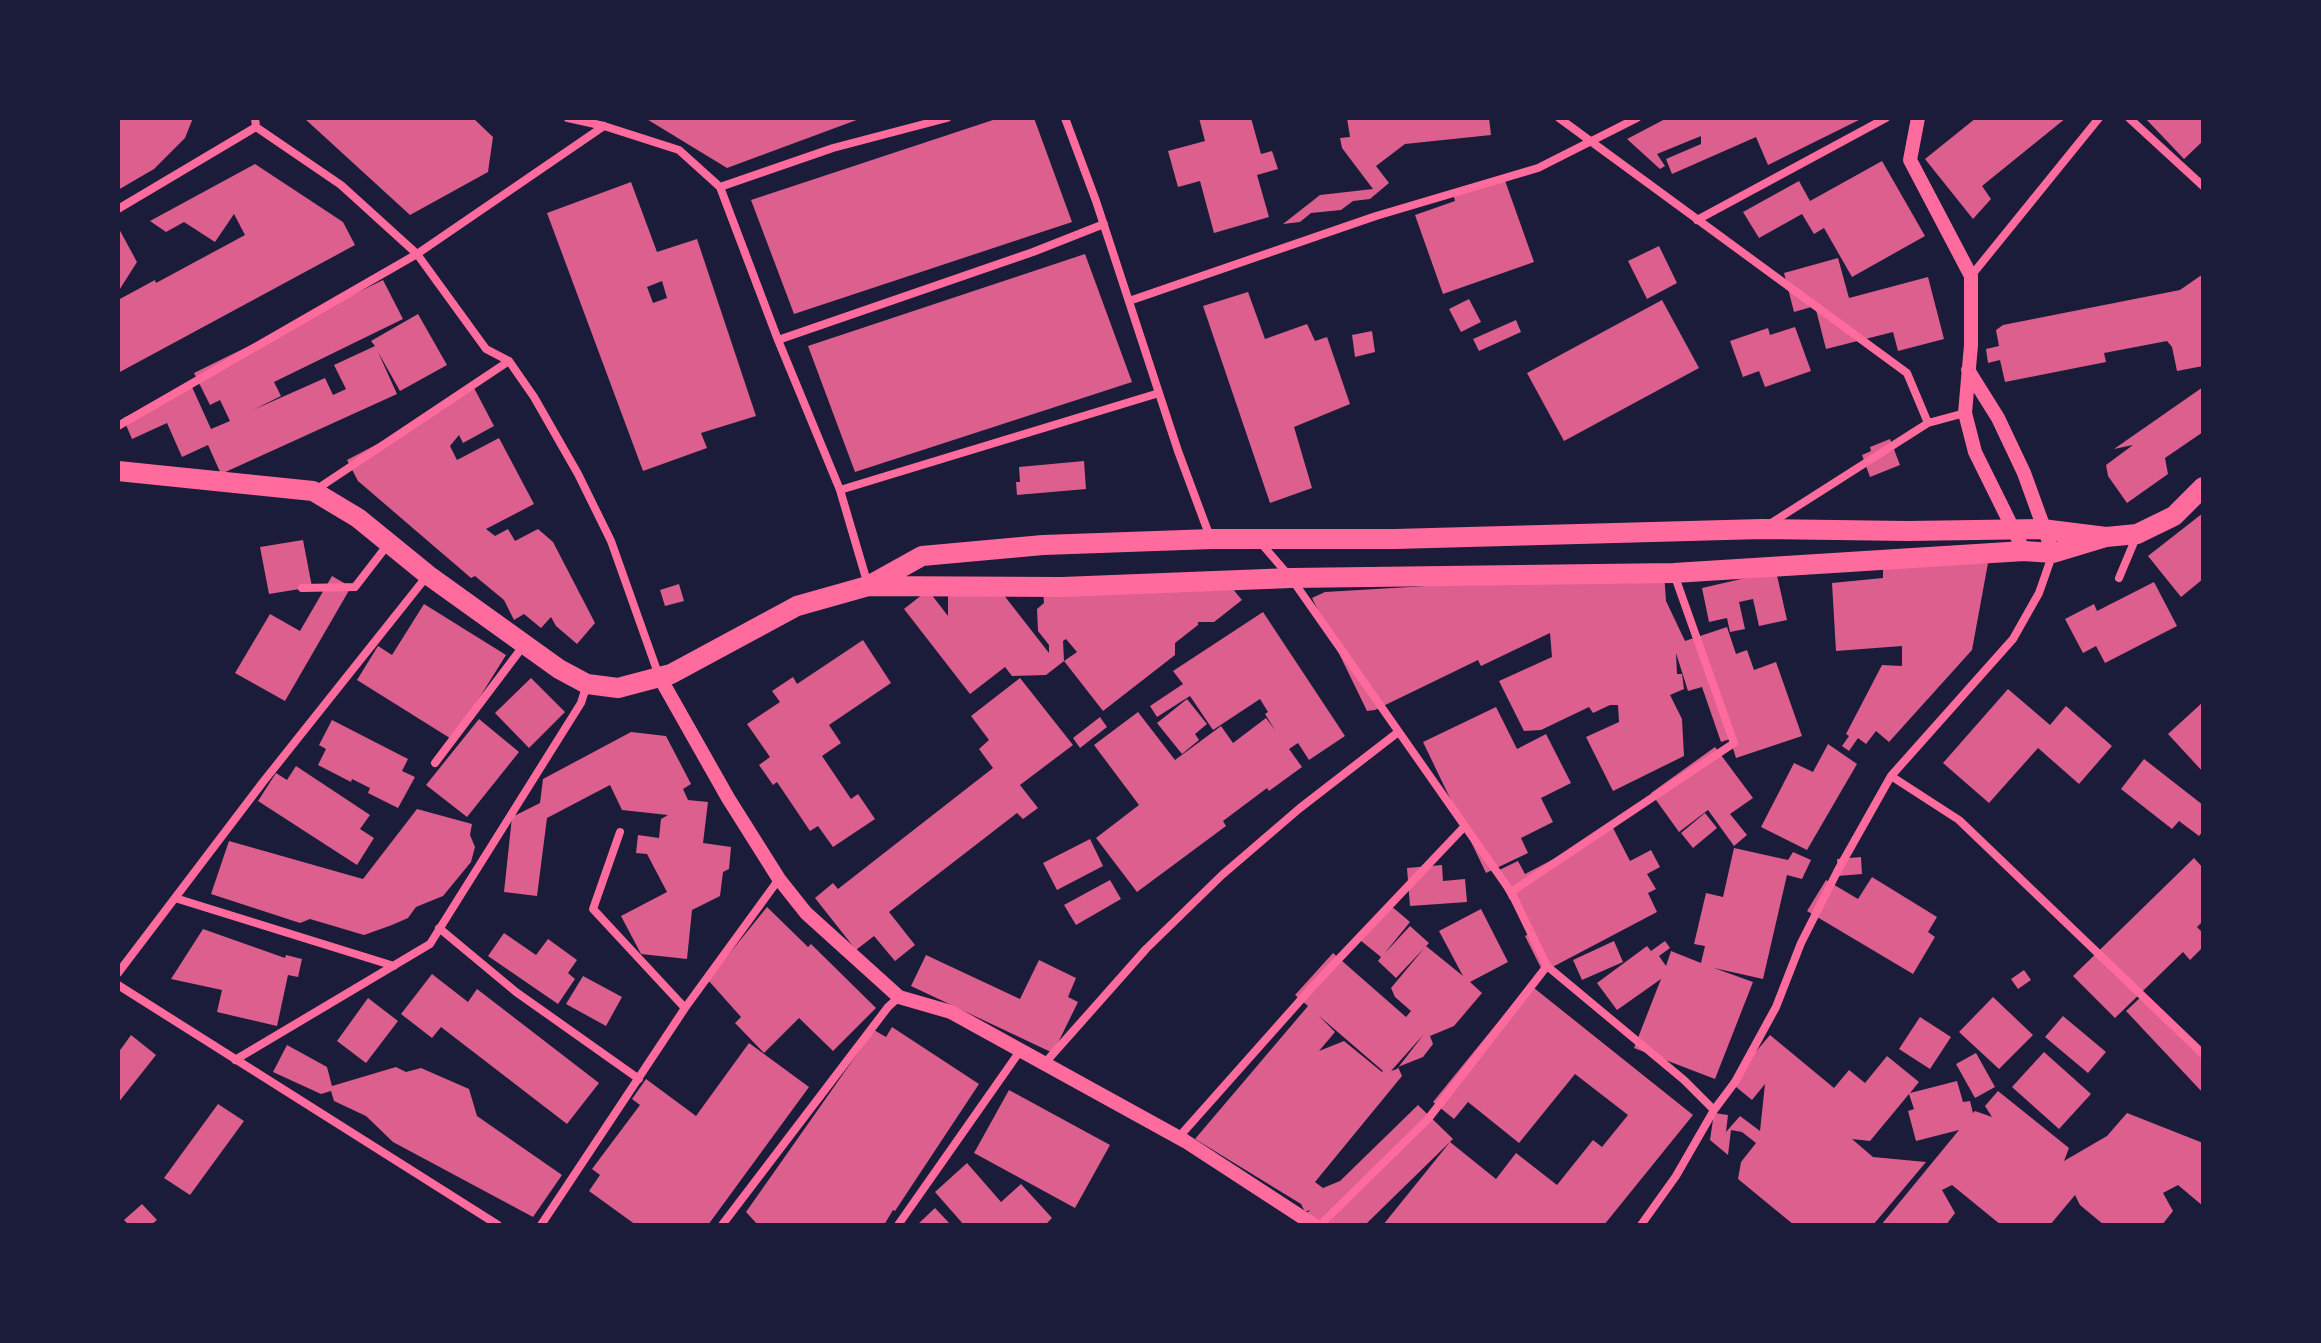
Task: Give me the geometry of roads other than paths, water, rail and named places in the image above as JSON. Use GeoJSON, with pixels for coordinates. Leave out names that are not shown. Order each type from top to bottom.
{"type":"FeatureCollection","features":[{"type":"Feature","properties":{"kind":"main road"},"geometry":{"type":"LineString","coordinates":[[118,471],[313,491],[358,518],[428,575],[559,669],[587,684],[618,688],[671,674],[797,606],[868,586],[922,556],[1043,545],[1212,539],[1762,529],[2042,529],[2106,537]]}},
{"type":"Feature","properties":{"kind":"main road"},"geometry":{"type":"LineString","coordinates":[[868,586],[1062,587],[1291,578],[1674,573],[2024,551],[2053,553],[2106,537],[2137,534],[2174,516],[2203,487]]}},
{"type":"Feature","properties":{"kind":"street"},"geometry":{"type":"LineString","coordinates":[[568,118],[679,150],[720,187],[778,340],[840,490],[868,586]]}},
{"type":"Feature","properties":{"kind":"street"},"geometry":{"type":"LineString","coordinates":[[720,187],[833,148],[947,118]]}},
{"type":"Feature","properties":{"kind":"street"},"geometry":{"type":"LineString","coordinates":[[1065,118],[1212,539]]}},
{"type":"Feature","properties":{"kind":"street"},"geometry":{"type":"LineString","coordinates":[[1559,118],[1907,373],[1928,423]]}},
{"type":"Feature","properties":{"kind":"street"},"geometry":{"type":"LineString","coordinates":[[1129,301],[1376,216],[1538,168],[1637,118]]}},
{"type":"Feature","properties":{"kind":"street"},"geometry":{"type":"LineString","coordinates":[[1697,220],[1886,118]]}},
{"type":"Feature","properties":{"kind":"street"},"geometry":{"type":"LineString","coordinates":[[1918,118],[1910,160],[1971,276],[1965,413],[1975,452],[2024,551]]}},
{"type":"Feature","properties":{"kind":"street"},"geometry":{"type":"LineString","coordinates":[[1971,276],[2099,118]]}},
{"type":"Feature","properties":{"kind":"street"},"geometry":{"type":"LineString","coordinates":[[2129,118],[2203,186]]}},
{"type":"Feature","properties":{"kind":"street"},"geometry":{"type":"LineString","coordinates":[[118,209],[256,123],[341,185],[417,254],[486,349],[509,361],[534,397],[571,461],[611,541],[659,676],[728,798],[779,879],[806,913],[899,997],[951,1012],[1178,1138],[1317,1225],[1428,1119],[1547,966]]}},
{"type":"Feature","properties":{"kind":"street"},"geometry":{"type":"LineString","coordinates":[[118,426],[417,254],[604,126]]}},
{"type":"Feature","properties":{"kind":"street"},"geometry":{"type":"LineString","coordinates":[[778,340],[1033,252],[1104,224]]}},
{"type":"Feature","properties":{"kind":"street"},"geometry":{"type":"LineString","coordinates":[[313,491],[509,361]]}},
{"type":"Feature","properties":{"kind":"street"},"geometry":{"type":"LineString","coordinates":[[1641,1225],[1735,1082],[1776,1007],[1801,943],[1838,870],[1891,776],[2013,639],[2039,593],[2053,553],[2024,473],[1998,418],[1968,370]]}},
{"type":"Feature","properties":{"kind":"street"},"geometry":{"type":"LineString","coordinates":[[840,490],[1159,393]]}},
{"type":"Feature","properties":{"kind":"street"},"geometry":{"type":"LineString","coordinates":[[1762,529],[1928,423],[1965,413]]}},
{"type":"Feature","properties":{"kind":"street"},"geometry":{"type":"LineString","coordinates":[[2119,578],[2137,534]]}},
{"type":"Feature","properties":{"kind":"street"},"geometry":{"type":"LineString","coordinates":[[1259,540],[1291,578],[1511,892],[1547,966],[1684,1080],[1714,1110]]}},
{"type":"Feature","properties":{"kind":"street"},"geometry":{"type":"LineString","coordinates":[[302,588],[355,587],[390,543]]}},
{"type":"Feature","properties":{"kind":"street"},"geometry":{"type":"LineString","coordinates":[[1511,892],[1734,743],[1674,573]]}},
{"type":"Feature","properties":{"kind":"street"},"geometry":{"type":"LineString","coordinates":[[118,973],[263,782],[428,575]]}},
{"type":"Feature","properties":{"kind":"street"},"geometry":{"type":"LineString","coordinates":[[435,763],[525,644]]}},
{"type":"Feature","properties":{"kind":"street"},"geometry":{"type":"LineString","coordinates":[[235,1060],[430,944],[581,703],[587,684]]}},
{"type":"Feature","properties":{"kind":"street"},"geometry":{"type":"LineString","coordinates":[[1044,1064],[1146,949],[1222,875],[1300,808],[1397,733]]}},
{"type":"Feature","properties":{"kind":"street"},"geometry":{"type":"LineString","coordinates":[[1891,776],[1959,820],[2203,1054]]}},
{"type":"Feature","properties":{"kind":"street"},"geometry":{"type":"LineString","coordinates":[[1178,1138],[1294,1007],[1464,827]]}},
{"type":"Feature","properties":{"kind":"street"},"geometry":{"type":"LineString","coordinates":[[620,832],[593,909],[685,1008]]}},
{"type":"Feature","properties":{"kind":"street"},"geometry":{"type":"LineString","coordinates":[[541,1225],[685,1008],[779,879]]}},
{"type":"Feature","properties":{"kind":"street"},"geometry":{"type":"LineString","coordinates":[[175,898],[394,966]]}},
{"type":"Feature","properties":{"kind":"street"},"geometry":{"type":"LineString","coordinates":[[439,928],[516,992],[639,1079]]}},
{"type":"Feature","properties":{"kind":"street"},"geometry":{"type":"LineString","coordinates":[[118,985],[498,1225]]}},
{"type":"Feature","properties":{"kind":"street"},"geometry":{"type":"LineString","coordinates":[[722,1225],[888,1007],[899,997]]}},
{"type":"Feature","properties":{"kind":"street"},"geometry":{"type":"LineString","coordinates":[[898,1225],[1020,1051]]}}]}
